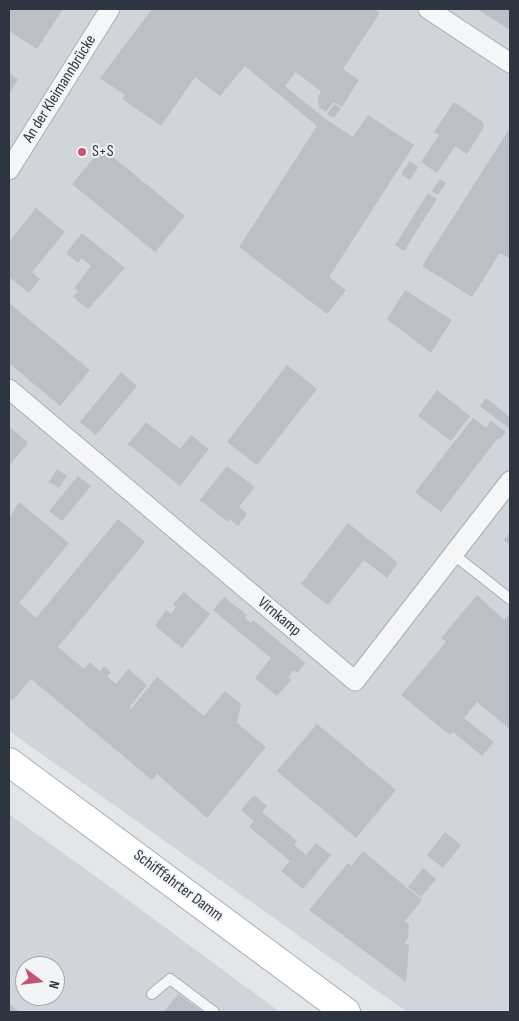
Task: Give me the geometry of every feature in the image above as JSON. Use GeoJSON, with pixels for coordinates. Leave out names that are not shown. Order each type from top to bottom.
{"type":"FeatureCollection","features":[{"type":"Feature","properties":{"kind":"main road","name":"Schifffahrter Damm"},"geometry":{"type":"LineString","coordinates":[[9,762],[346,1012]]}},
{"type":"Feature","properties":{"kind":"street","name":"An der Kleimannbrücke"},"geometry":{"type":"LineString","coordinates":[[9,170],[110,9]]}},
{"type":"Feature","properties":{"kind":"street"},"geometry":{"type":"LineString","coordinates":[[428,9],[510,63]]}},
{"type":"Feature","properties":{"kind":"street","name":"Virnkamp"},"geometry":{"type":"LineString","coordinates":[[9,389],[355,681],[510,481]]}},
{"type":"Feature","properties":{"kind":"lane"},"geometry":{"type":"LineString","coordinates":[[453,554],[510,599]]}},
{"type":"Feature","properties":{"kind":"lane"},"geometry":{"type":"LineString","coordinates":[[152,994],[170,979],[214,1012]]}},
{"type":"Feature","properties":{"kind":"shaded area"},"geometry":{"type":"Polygon","coordinates":[[[9,9],[510,9],[510,1012],[407,1012],[9,731],[9,9]]]}},
{"type":"Feature","properties":{"kind":"shaded area"},"geometry":{"type":"Polygon","coordinates":[[[9,814],[117,892],[280,1012],[9,1012],[9,814]]]}},
{"type":"Feature","properties":{"kind":"building"},"geometry":{"type":"Polygon","coordinates":[[[9,9],[63,9],[37,49],[9,31],[9,9]]]}},
{"type":"Feature","properties":{"kind":"building"},"geometry":{"type":"Polygon","coordinates":[[[152,9],[374,9],[380,13],[343,69],[359,80],[342,107],[333,102],[326,112],[319,107],[318,97],[321,92],[296,72],[285,86],[323,117],[353,137],[368,115],[414,145],[329,277],[346,290],[327,314],[239,247],[317,126],[245,66],[220,96],[195,77],[161,126],[122,99],[125,95],[100,78],[152,9]]]}},
{"type":"Feature","properties":{"kind":"building"},"geometry":{"type":"Polygon","coordinates":[[[477,9],[510,9],[510,30],[505,27],[477,9]]]}},
{"type":"Feature","properties":{"kind":"building"},"geometry":{"type":"Polygon","coordinates":[[[9,73],[18,79],[9,95],[9,73]]]}},
{"type":"Feature","properties":{"kind":"building"},"geometry":{"type":"Polygon","coordinates":[[[454,102],[483,122],[484,127],[467,154],[455,146],[437,173],[421,162],[439,135],[434,132],[454,102]]]}},
{"type":"Feature","properties":{"kind":"building"},"geometry":{"type":"Polygon","coordinates":[[[334,104],[341,108],[334,118],[327,114],[334,104]]]}},
{"type":"Feature","properties":{"kind":"building"},"geometry":{"type":"Polygon","coordinates":[[[510,128],[510,259],[500,253],[472,297],[422,266],[510,128]]]}},
{"type":"Feature","properties":{"kind":"building"},"geometry":{"type":"Polygon","coordinates":[[[102,148],[185,216],[155,252],[72,184],[102,148]]]}},
{"type":"Feature","properties":{"kind":"building"},"geometry":{"type":"Polygon","coordinates":[[[410,161],[418,167],[410,180],[401,174],[410,161]]]}},
{"type":"Feature","properties":{"kind":"building"},"geometry":{"type":"Polygon","coordinates":[[[440,179],[446,183],[438,195],[432,191],[440,179]]]}},
{"type":"Feature","properties":{"kind":"building"},"geometry":{"type":"Polygon","coordinates":[[[428,193],[437,199],[404,251],[395,245],[428,193]]]}},
{"type":"Feature","properties":{"kind":"building"},"geometry":{"type":"Polygon","coordinates":[[[36,208],[65,232],[32,272],[40,279],[29,293],[9,277],[9,242],[36,208]]]}},
{"type":"Feature","properties":{"kind":"building"},"geometry":{"type":"Polygon","coordinates":[[[82,233],[125,268],[88,309],[73,297],[78,291],[74,288],[91,266],[82,258],[78,263],[66,253],[82,233]]]}},
{"type":"Feature","properties":{"kind":"building"},"geometry":{"type":"Polygon","coordinates":[[[405,290],[452,320],[431,353],[387,319],[405,290]]]}},
{"type":"Feature","properties":{"kind":"building"},"geometry":{"type":"Polygon","coordinates":[[[9,303],[90,370],[60,406],[9,363],[9,303]]]}},
{"type":"Feature","properties":{"kind":"building"},"geometry":{"type":"Polygon","coordinates":[[[287,365],[317,389],[257,465],[227,442],[287,365]]]}},
{"type":"Feature","properties":{"kind":"building"},"geometry":{"type":"Polygon","coordinates":[[[121,372],[137,386],[96,435],[80,422],[121,372]]]}},
{"type":"Feature","properties":{"kind":"building"},"geometry":{"type":"Polygon","coordinates":[[[437,390],[470,416],[451,441],[418,416],[437,390]]]}},
{"type":"Feature","properties":{"kind":"building"},"geometry":{"type":"Polygon","coordinates":[[[486,398],[510,417],[509,428],[480,406],[486,398]]]}},
{"type":"Feature","properties":{"kind":"building"},"geometry":{"type":"Polygon","coordinates":[[[473,418],[486,428],[491,421],[506,432],[500,439],[498,438],[441,512],[415,492],[473,418]]]}},
{"type":"Feature","properties":{"kind":"building"},"geometry":{"type":"Polygon","coordinates":[[[146,422],[180,449],[191,435],[209,449],[180,486],[128,444],[146,422]]]}},
{"type":"Feature","properties":{"kind":"building"},"geometry":{"type":"Polygon","coordinates":[[[9,426],[28,443],[9,466],[9,426]]]}},
{"type":"Feature","properties":{"kind":"building"},"geometry":{"type":"Polygon","coordinates":[[[227,466],[255,487],[239,507],[247,514],[238,526],[230,519],[228,522],[200,500],[227,466]]]}},
{"type":"Feature","properties":{"kind":"building"},"geometry":{"type":"Polygon","coordinates":[[[57,469],[67,476],[59,488],[49,482],[57,469]]]}},
{"type":"Feature","properties":{"kind":"building"},"geometry":{"type":"Polygon","coordinates":[[[78,476],[91,486],[62,521],[49,511],[78,476]]]}},
{"type":"Feature","properties":{"kind":"building"},"geometry":{"type":"Polygon","coordinates":[[[19,502],[69,543],[19,603],[36,618],[118,519],[145,542],[58,647],[84,669],[90,662],[100,671],[104,666],[111,672],[107,677],[116,684],[128,669],[147,685],[129,708],[131,709],[157,677],[204,716],[225,691],[241,704],[237,723],[266,747],[207,818],[157,774],[152,780],[31,679],[13,700],[9,697],[9,519],[19,502]]]}},
{"type":"Feature","properties":{"kind":"building"},"geometry":{"type":"Polygon","coordinates":[[[348,523],[398,563],[387,578],[364,560],[328,605],[301,584],[348,523]]]}},
{"type":"Feature","properties":{"kind":"building"},"geometry":{"type":"Polygon","coordinates":[[[510,532],[510,545],[504,540],[510,532]]]}},
{"type":"Feature","properties":{"kind":"building"},"geometry":{"type":"Polygon","coordinates":[[[184,592],[210,614],[182,648],[155,626],[166,610],[171,614],[176,607],[173,604],[184,592]]]}},
{"type":"Feature","properties":{"kind":"building"},"geometry":{"type":"Polygon","coordinates":[[[477,595],[504,620],[510,613],[510,729],[477,702],[464,718],[494,742],[482,756],[453,732],[450,735],[401,695],[446,642],[441,638],[477,595]]]}},
{"type":"Feature","properties":{"kind":"building"},"geometry":{"type":"Polygon","coordinates":[[[224,597],[247,615],[245,618],[251,623],[253,620],[305,663],[297,673],[294,670],[288,677],[291,680],[277,696],[255,678],[271,658],[213,610],[224,597]]]}},
{"type":"Feature","properties":{"kind":"building"},"geometry":{"type":"Polygon","coordinates":[[[317,724],[396,790],[356,838],[277,771],[317,724]]]}},
{"type":"Feature","properties":{"kind":"building"},"geometry":{"type":"Polygon","coordinates":[[[254,795],[267,806],[262,812],[297,841],[294,845],[306,855],[316,843],[331,855],[303,889],[281,871],[290,861],[249,827],[254,821],[241,810],[254,795]]]}},
{"type":"Feature","properties":{"kind":"building"},"geometry":{"type":"Polygon","coordinates":[[[445,832],[461,845],[443,868],[427,855],[445,832]]]}},
{"type":"Feature","properties":{"kind":"building"},"geometry":{"type":"Polygon","coordinates":[[[363,851],[422,900],[405,921],[409,924],[408,938],[404,943],[409,945],[406,982],[309,910],[348,863],[351,866],[363,851]]]}},
{"type":"Feature","properties":{"kind":"building"},"geometry":{"type":"Polygon","coordinates":[[[423,868],[436,879],[421,897],[408,887],[423,868]]]}},
{"type":"Feature","properties":{"kind":"building"},"geometry":{"type":"Polygon","coordinates":[[[178,994],[203,1012],[164,1012],[178,994]]]}},
{"type":"Feature","properties":{"kind":"building"},"geometry":{"type":"Polygon","coordinates":[[[9,1004],[20,1012],[9,1012],[9,1004]]]}},
{"type":"Feature","properties":{"kind":"place","name":"S+S"},"geometry":{"type":"Point","coordinates":[82,152]}}]}
